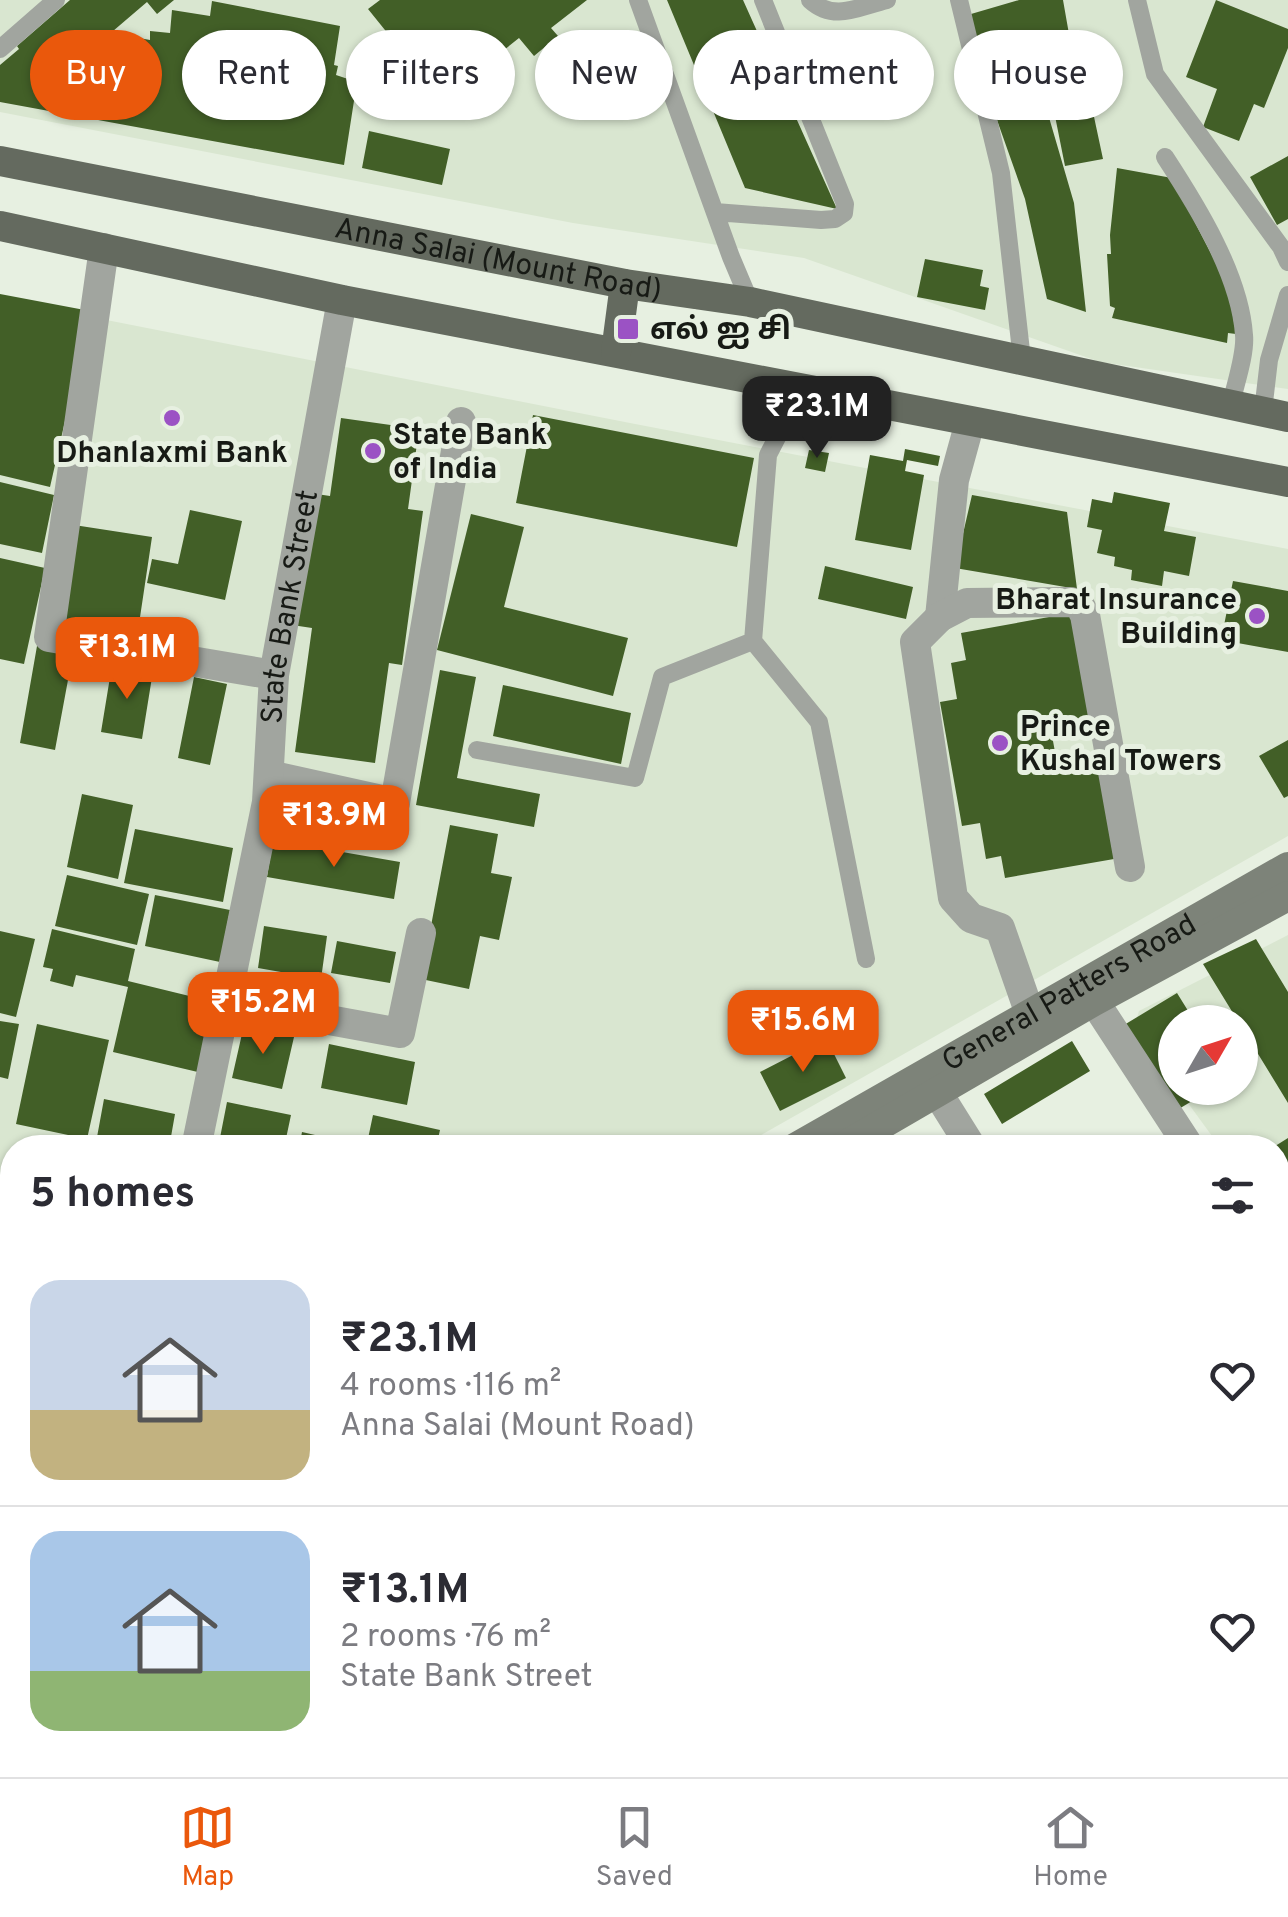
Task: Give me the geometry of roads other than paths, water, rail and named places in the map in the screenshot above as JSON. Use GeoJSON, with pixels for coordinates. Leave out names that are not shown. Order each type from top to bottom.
{"type":"FeatureCollection","features":[{"type":"Feature","properties":{"kind":"main road","name":"Anna Salai (Mount Road)"},"geometry":{"type":"LineString","coordinates":[[0,160],[626,284],[750,302],[1276,414]]}},
{"type":"Feature","properties":{"kind":"main road"},"geometry":{"type":"LineString","coordinates":[[0,226],[342,300],[1288,482]]}},
{"type":"Feature","properties":{"kind":"main road"},"geometry":{"type":"LineString","coordinates":[[616,352],[626,284]]}},
{"type":"Feature","properties":{"kind":"main road","name":"General Patters Road"},"geometry":{"type":"LineString","coordinates":[[818,1135],[1288,868]]}},
{"type":"Feature","properties":{"kind":"main road","name":"General Patters Road"},"geometry":{"type":"LineString","coordinates":[[864,1135],[1094,1001],[1288,896]]}},
{"type":"Feature","properties":{"kind":"street"},"geometry":{"type":"LineString","coordinates":[[104,248],[49,637],[274,675]]}},
{"type":"Feature","properties":{"kind":"street","name":"State Bank Street"},"geometry":{"type":"LineString","coordinates":[[199,1135],[268,802],[274,675],[342,300]]}},
{"type":"Feature","properties":{"kind":"street"},"geometry":{"type":"LineString","coordinates":[[269,776],[395,803],[462,422]]}},
{"type":"Feature","properties":{"kind":"street"},"geometry":{"type":"LineString","coordinates":[[940,617],[954,480],[970,422]]}},
{"type":"Feature","properties":{"kind":"street"},"geometry":{"type":"LineString","coordinates":[[1030,1014],[1000,928],[972,918],[953,898],[914,642],[940,617],[966,604],[1079,604],[1085,616],[1130,867]]}},
{"type":"Feature","properties":{"kind":"street"},"geometry":{"type":"LineString","coordinates":[[226,1000],[400,1033],[421,934]]}},
{"type":"Feature","properties":{"kind":"street"},"geometry":{"type":"LineString","coordinates":[[1094,1001],[1175,1135]]}},
{"type":"Feature","properties":{"kind":"street"},"geometry":{"type":"LineString","coordinates":[[938,1092],[964,1135]]}},
{"type":"Feature","properties":{"kind":"lane"},"geometry":{"type":"LineString","coordinates":[[0,49],[56,0]]}},
{"type":"Feature","properties":{"kind":"lane"},"geometry":{"type":"LineString","coordinates":[[638,0],[750,302]]}},
{"type":"Feature","properties":{"kind":"lane"},"geometry":{"type":"LineString","coordinates":[[715,212],[821,220],[835,219],[844,213],[845,204],[763,0]]}},
{"type":"Feature","properties":{"kind":"lane"},"geometry":{"type":"LineString","coordinates":[[810,0],[834,14],[887,0]]}},
{"type":"Feature","properties":{"kind":"lane"},"geometry":{"type":"LineString","coordinates":[[958,0],[1001,174],[1022,360]]}},
{"type":"Feature","properties":{"kind":"lane"},"geometry":{"type":"LineString","coordinates":[[1136,0],[1154,74],[1288,262]]}},
{"type":"Feature","properties":{"kind":"lane"},"geometry":{"type":"LineString","coordinates":[[1164,157],[1223,258],[1239,306],[1245,338],[1230,404]]}},
{"type":"Feature","properties":{"kind":"lane"},"geometry":{"type":"LineString","coordinates":[[1276,414],[1268,360],[1288,295]]}},
{"type":"Feature","properties":{"kind":"lane"},"geometry":{"type":"LineString","coordinates":[[803,387],[768,455],[753,640],[819,722],[866,958]]}},
{"type":"Feature","properties":{"kind":"lane"},"geometry":{"type":"LineString","coordinates":[[476,750],[634,778],[662,677],[753,640]]}},
{"type":"Feature","properties":{"kind":"place","name":"எல் ஐ சி"},"geometry":{"type":"Point","coordinates":[628,329]}},
{"type":"Feature","properties":{"kind":"place","name":"Dhanlaxmi Bank"},"geometry":{"type":"Point","coordinates":[172,418]}},
{"type":"Feature","properties":{"kind":"place","name":"State Bank of India"},"geometry":{"type":"Point","coordinates":[373,451]}},
{"type":"Feature","properties":{"kind":"place","name":"Bharat Insurance Building"},"geometry":{"type":"Point","coordinates":[1257,616]}},
{"type":"Feature","properties":{"kind":"place","name":"Prince Kushal Towers"},"geometry":{"type":"Point","coordinates":[1000,743]}}]}
